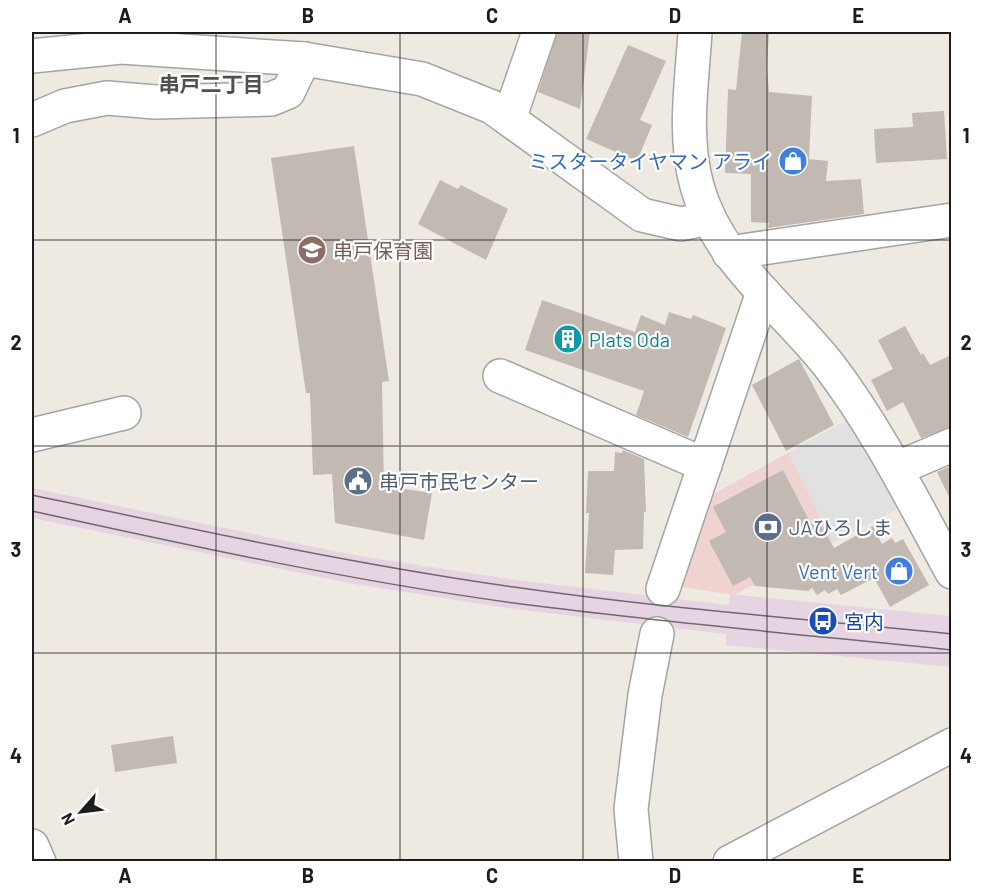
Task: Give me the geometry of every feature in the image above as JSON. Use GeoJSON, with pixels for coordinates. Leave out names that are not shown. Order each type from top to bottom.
{"type":"FeatureCollection","features":[{"type":"Feature","properties":{"kind":"street"},"geometry":{"type":"LineString","coordinates":[[509,118],[539,32]]}},
{"type":"Feature","properties":{"kind":"street"},"geometry":{"type":"LineString","coordinates":[[696,32],[690,152],[697,186],[708,218],[729,253],[827,364],[861,411],[896,469],[951,572]]}},
{"type":"Feature","properties":{"kind":"street"},"geometry":{"type":"LineString","coordinates":[[32,56],[121,47],[304,59],[422,79],[492,107],[642,215],[681,224],[708,218]]}},
{"type":"Feature","properties":{"kind":"street"},"geometry":{"type":"LineString","coordinates":[[32,120],[64,106],[107,98],[155,102],[271,99],[288,92],[304,59]]}},
{"type":"Feature","properties":{"kind":"street"},"geometry":{"type":"LineString","coordinates":[[729,253],[951,220]]}},
{"type":"Feature","properties":{"kind":"street"},"geometry":{"type":"LineString","coordinates":[[663,589],[763,292]]}},
{"type":"Feature","properties":{"kind":"street"},"geometry":{"type":"LineString","coordinates":[[500,376],[705,465]]}},
{"type":"Feature","properties":{"kind":"street"},"geometry":{"type":"LineString","coordinates":[[32,435],[124,413]]}},
{"type":"Feature","properties":{"kind":"street"},"geometry":{"type":"LineString","coordinates":[[896,469],[951,445]]}},
{"type":"Feature","properties":{"kind":"street"},"geometry":{"type":"LineString","coordinates":[[636,861],[631,809],[645,695],[657,634]]}},
{"type":"Feature","properties":{"kind":"street"},"geometry":{"type":"LineString","coordinates":[[730,861],[951,745]]}},
{"type":"Feature","properties":{"kind":"street"},"geometry":{"type":"LineString","coordinates":[[32,846],[39,861]]}},
{"type":"Feature","properties":{"kind":"shaded area"},"geometry":{"type":"Polygon","coordinates":[[[849,419],[900,507],[734,595],[675,586],[710,496],[849,419]]]}},
{"type":"Feature","properties":{"kind":"shaded area"},"geometry":{"type":"Polygon","coordinates":[[[849,419],[900,507],[833,542],[788,453],[849,419]]]}},
{"type":"Feature","properties":{"kind":"shaded area"},"geometry":{"type":"Polygon","coordinates":[[[32,488],[359,556],[517,580],[729,605],[730,594],[951,616],[951,667],[726,645],[726,634],[513,609],[354,584],[32,518],[32,488]]]}},
{"type":"Feature","properties":{"kind":"building"},"geometry":{"type":"Polygon","coordinates":[[[557,32],[590,32],[580,109],[538,92],[557,32]]]}},
{"type":"Feature","properties":{"kind":"building"},"geometry":{"type":"Polygon","coordinates":[[[742,32],[769,32],[767,67],[769,92],[812,96],[809,159],[828,161],[826,181],[861,179],[864,214],[768,228],[769,223],[751,222],[751,174],[725,173],[728,89],[736,90],[742,32]]]}},
{"type":"Feature","properties":{"kind":"building"},"geometry":{"type":"Polygon","coordinates":[[[628,45],[666,61],[640,120],[652,125],[637,161],[586,139],[628,45]]]}},
{"type":"Feature","properties":{"kind":"building"},"geometry":{"type":"Polygon","coordinates":[[[944,111],[947,159],[876,163],[874,129],[913,127],[912,113],[944,111]]]}},
{"type":"Feature","properties":{"kind":"building"},"geometry":{"type":"Polygon","coordinates":[[[354,146],[389,381],[382,382],[384,486],[432,493],[424,540],[335,523],[332,474],[313,475],[310,393],[306,393],[271,158],[354,146]]]}},
{"type":"Feature","properties":{"kind":"building"},"geometry":{"type":"Polygon","coordinates":[[[440,180],[458,189],[461,185],[508,209],[486,260],[418,224],[440,180]]]}},
{"type":"Feature","properties":{"kind":"building"},"geometry":{"type":"Polygon","coordinates":[[[542,300],[635,332],[641,315],[665,325],[669,312],[691,319],[693,315],[726,328],[688,437],[636,415],[644,391],[525,350],[542,300]]]}},
{"type":"Feature","properties":{"kind":"building"},"geometry":{"type":"Polygon","coordinates":[[[905,326],[921,355],[923,353],[930,365],[951,355],[951,427],[921,438],[903,402],[887,411],[871,380],[893,369],[878,340],[905,326]]]}},
{"type":"Feature","properties":{"kind":"building"},"geometry":{"type":"Polygon","coordinates":[[[799,359],[834,425],[786,451],[752,385],[799,359]]]}},
{"type":"Feature","properties":{"kind":"building"},"geometry":{"type":"Polygon","coordinates":[[[623,450],[644,459],[646,512],[644,512],[643,549],[615,550],[613,575],[585,573],[589,513],[586,513],[588,471],[614,471],[615,452],[622,453],[623,450]]]}},
{"type":"Feature","properties":{"kind":"building"},"geometry":{"type":"Polygon","coordinates":[[[951,466],[951,501],[937,472],[951,466]]]}},
{"type":"Feature","properties":{"kind":"building"},"geometry":{"type":"Polygon","coordinates":[[[783,470],[811,524],[818,520],[834,548],[873,526],[882,544],[892,538],[895,543],[903,539],[929,585],[890,607],[874,578],[841,595],[837,589],[828,594],[825,590],[817,595],[812,588],[808,591],[755,586],[750,577],[733,586],[709,541],[726,532],[713,507],[783,470]]]}},
{"type":"Feature","properties":{"kind":"building"},"geometry":{"type":"Polygon","coordinates":[[[173,736],[177,763],[115,772],[111,745],[173,736]]]}},
{"type":"Feature","properties":{"kind":"tram line"},"geometry":{"type":"LineString","coordinates":[[32,495],[272,545],[453,578],[623,601],[952,634]]}},
{"type":"Feature","properties":{"kind":"tram line"},"geometry":{"type":"LineString","coordinates":[[32,511],[272,562],[453,594],[623,616],[952,650]]}},
{"type":"Feature","properties":{"kind":"place","name":"ミスタータイヤマン アライ"},"geometry":{"type":"Point","coordinates":[793,161]}},
{"type":"Feature","properties":{"kind":"place","name":"串戸保育園"},"geometry":{"type":"Point","coordinates":[312,250]}},
{"type":"Feature","properties":{"kind":"place","name":"Plats Oda"},"geometry":{"type":"Point","coordinates":[568,339]}},
{"type":"Feature","properties":{"kind":"place","name":"串戸市民センター"},"geometry":{"type":"Point","coordinates":[358,481]}},
{"type":"Feature","properties":{"kind":"place","name":"JAひろしま"},"geometry":{"type":"Point","coordinates":[768,527]}},
{"type":"Feature","properties":{"kind":"place","name":"Vent Vert"},"geometry":{"type":"Point","coordinates":[899,571]}},
{"type":"Feature","properties":{"kind":"place","name":"宮内"},"geometry":{"type":"Point","coordinates":[823,621]}},
{"type":"Feature","properties":{"kind":"district","name":"串戸二丁目"},"geometry":{"type":"Point","coordinates":[211,83]}}]}
